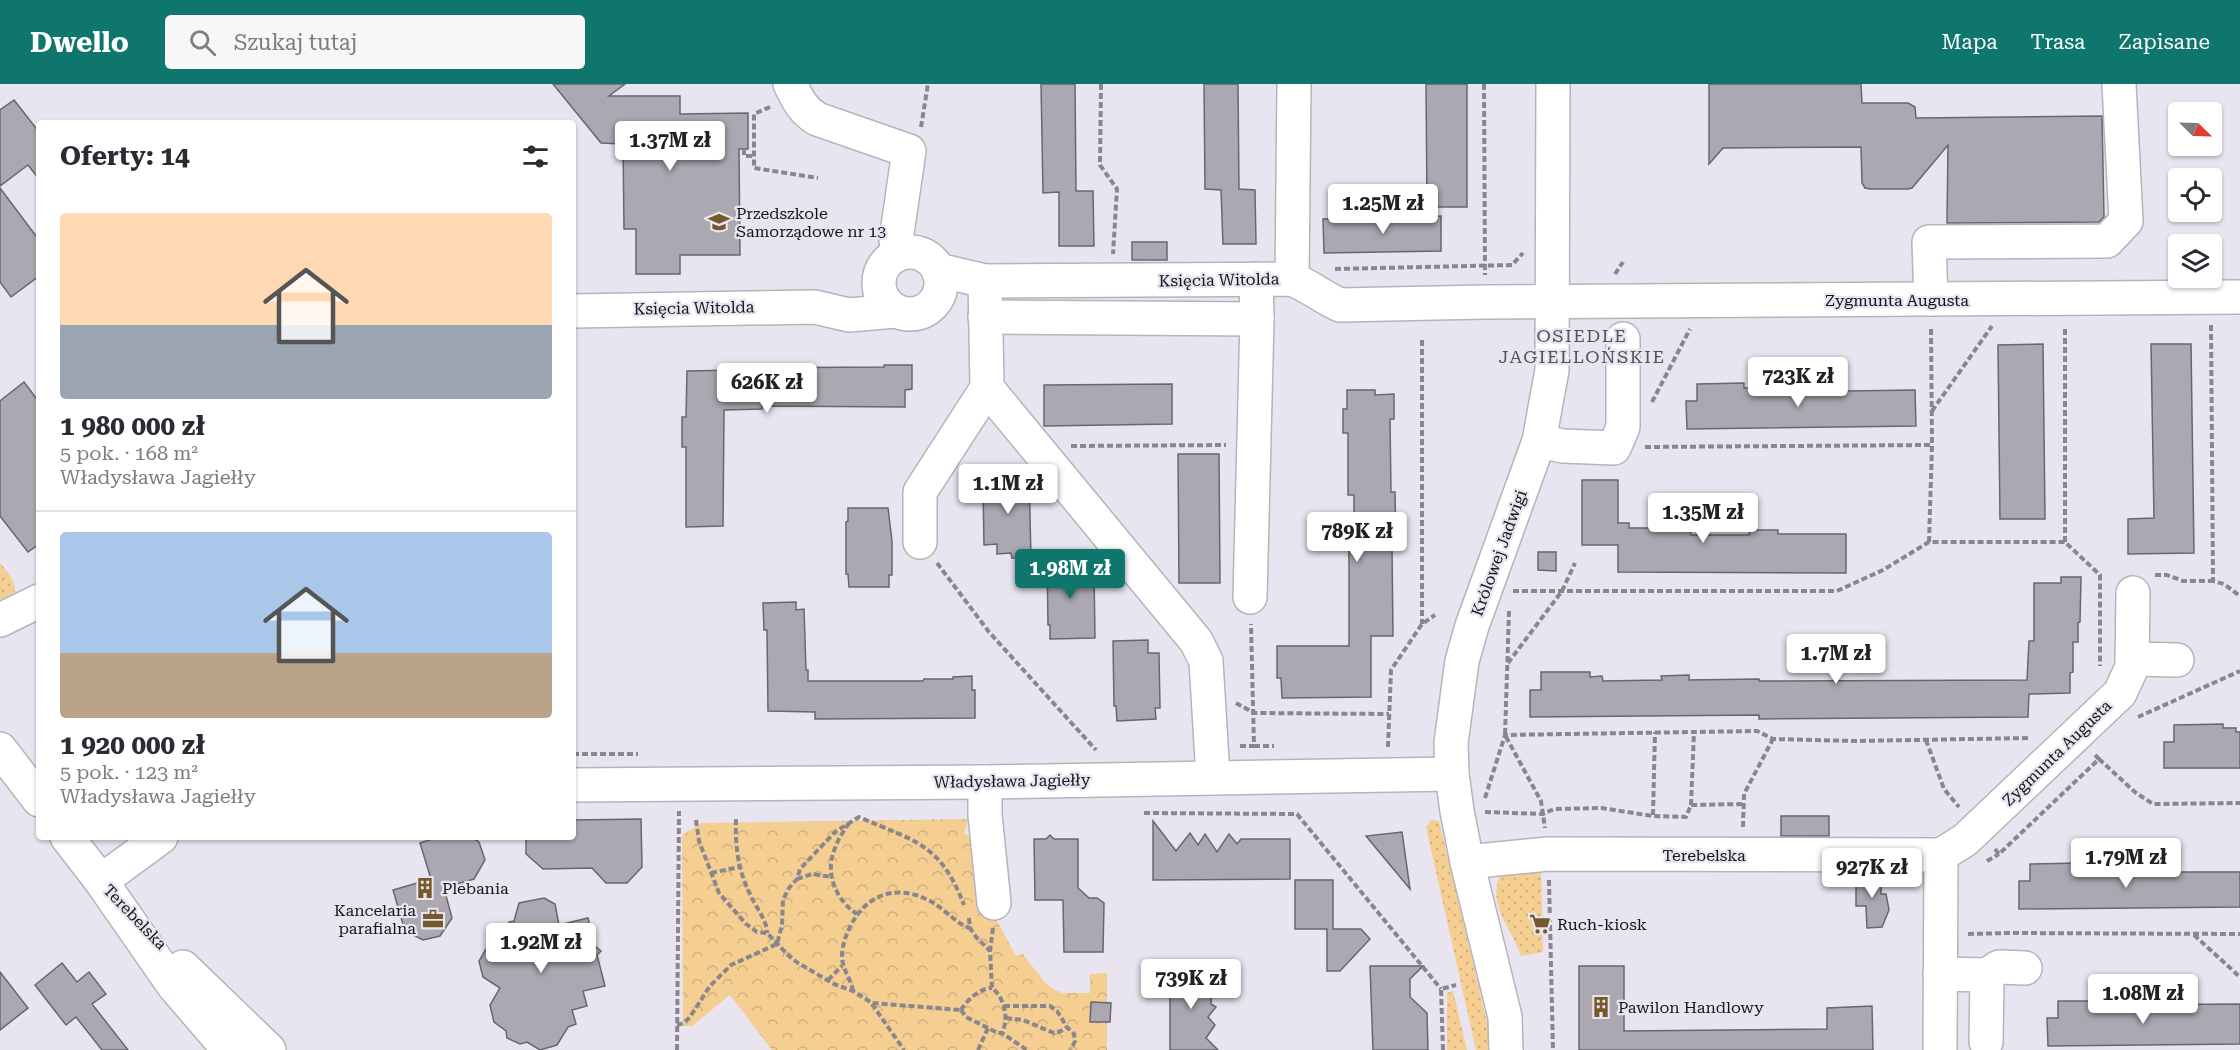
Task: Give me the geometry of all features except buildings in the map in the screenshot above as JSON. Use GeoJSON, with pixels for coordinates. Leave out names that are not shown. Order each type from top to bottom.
{"type":"FeatureCollection","features":[{"type":"Feature","properties":{"kind":"street"},"geometry":{"type":"LineString","coordinates":[[1292,274],[1294,84]]}},
{"type":"Feature","properties":{"kind":"street","name":"Królowej Jadwigi"},"geometry":{"type":"LineString","coordinates":[[1506,1050],[1505,1017],[1467,862],[1452,774],[1451,743],[1462,661],[1472,626],[1539,441],[1552,370],[1552,84]]}},
{"type":"Feature","properties":{"kind":"street"},"geometry":{"type":"LineString","coordinates":[[1931,299],[1929,242],[2107,241],[2126,220],[2119,84]]}},
{"type":"Feature","properties":{"kind":"street"},"geometry":{"type":"LineString","coordinates":[[793,90],[807,113],[817,119],[909,151],[896,240],[898,254]]}},
{"type":"Feature","properties":{"kind":"street"},"geometry":{"type":"LineString","coordinates":[[910,252],[922,254],[932,260],[938,283],[932,305],[915,314],[905,314],[887,297],[884,266],[898,254],[910,252]]}},
{"type":"Feature","properties":{"kind":"street","name":"Księcia Witolda"},"geometry":{"type":"LineString","coordinates":[[938,283],[985,280],[1256,279],[1292,274],[1322,298],[1340,305],[1553,302]]}},
{"type":"Feature","properties":{"kind":"street"},"geometry":{"type":"LineString","coordinates":[[1250,597],[1256,279]]}},
{"type":"Feature","properties":{"kind":"street"},"geometry":{"type":"LineString","coordinates":[[920,542],[920,492],[987,388],[985,280]]}},
{"type":"Feature","properties":{"kind":"street","name":"Księcia Witolda"},"geometry":{"type":"LineString","coordinates":[[576,311],[815,307],[849,297],[887,297]]}},
{"type":"Feature","properties":{"kind":"street","name":"Zygmunta Augusta"},"geometry":{"type":"LineString","coordinates":[[1553,302],[2225,297]]}},
{"type":"Feature","properties":{"kind":"street"},"geometry":{"type":"LineString","coordinates":[[986,317],[1257,319]]}},
{"type":"Feature","properties":{"kind":"street"},"geometry":{"type":"LineString","coordinates":[[1539,441],[1563,446],[1614,448],[1623,427],[1623,339]]}},
{"type":"Feature","properties":{"kind":"street"},"geometry":{"type":"LineString","coordinates":[[987,388],[1196,641],[1206,661],[1212,762]]}},
{"type":"Feature","properties":{"kind":"street","name":"Zygmunta Augusta"},"geometry":{"type":"LineString","coordinates":[[1941,855],[1965,840],[2120,693],[2132,667],[2133,592]]}},
{"type":"Feature","properties":{"kind":"street"},"geometry":{"type":"LineString","coordinates":[[0,620],[36,602]]}},
{"type":"Feature","properties":{"kind":"street"},"geometry":{"type":"LineString","coordinates":[[2132,659],[2177,660]]}},
{"type":"Feature","properties":{"kind":"street"},"geometry":{"type":"LineString","coordinates":[[0,749],[36,796]]}},
{"type":"Feature","properties":{"kind":"street","name":"Władysława Jagiełły"},"geometry":{"type":"LineString","coordinates":[[576,785],[985,782],[1212,762],[1452,774]]}},
{"type":"Feature","properties":{"kind":"street"},"geometry":{"type":"LineString","coordinates":[[985,782],[985,815],[993,903]]}},
{"type":"Feature","properties":{"kind":"street"},"geometry":{"type":"LineString","coordinates":[[69,840],[101,881],[157,840]]}},
{"type":"Feature","properties":{"kind":"street","name":"Terebelska"},"geometry":{"type":"LineString","coordinates":[[1467,862],[1548,854],[1941,855]]}},
{"type":"Feature","properties":{"kind":"street"},"geometry":{"type":"LineString","coordinates":[[1940,1050],[1941,855]]}},
{"type":"Feature","properties":{"kind":"street","name":"Terebelska"},"geometry":{"type":"LineString","coordinates":[[101,881],[174,986],[229,1050]]}},
{"type":"Feature","properties":{"kind":"street","name":"Terebelska"},"geometry":{"type":"LineString","coordinates":[[101,881],[188,972],[269,1050]]}},
{"type":"Feature","properties":{"kind":"street"},"geometry":{"type":"LineString","coordinates":[[1940,974],[1987,975],[1999,968],[2025,968]]}},
{"type":"Feature","properties":{"kind":"street"},"geometry":{"type":"LineString","coordinates":[[1986,1042],[1987,975]]}},
{"type":"Feature","properties":{"kind":"street","name":"Królowej Jadwigi"},"geometry":{"type":"LineString","coordinates":[[1505,1017],[1522,1050]]}},
{"type":"Feature","properties":{"kind":"path"},"geometry":{"type":"LineString","coordinates":[[909,151],[920,137],[928,84]]}},
{"type":"Feature","properties":{"kind":"path"},"geometry":{"type":"LineString","coordinates":[[1101,84],[1100,165],[1117,189],[1111,281]]}},
{"type":"Feature","properties":{"kind":"path"},"geometry":{"type":"LineString","coordinates":[[1484,84],[1485,302]]}},
{"type":"Feature","properties":{"kind":"path"},"geometry":{"type":"LineString","coordinates":[[793,90],[754,114],[754,168],[818,178]]}},
{"type":"Feature","properties":{"kind":"path"},"geometry":{"type":"LineString","coordinates":[[744,149],[744,156],[754,156]]}},
{"type":"Feature","properties":{"kind":"path"},"geometry":{"type":"LineString","coordinates":[[1292,274],[1512,265],[1525,252]]}},
{"type":"Feature","properties":{"kind":"path"},"geometry":{"type":"LineString","coordinates":[[2225,297],[2213,581],[2224,584],[2240,596]]}},
{"type":"Feature","properties":{"kind":"path"},"geometry":{"type":"LineString","coordinates":[[2064,542],[2066,298]]}},
{"type":"Feature","properties":{"kind":"path"},"geometry":{"type":"LineString","coordinates":[[1929,542],[1932,445],[1931,299]]}},
{"type":"Feature","properties":{"kind":"path"},"geometry":{"type":"LineString","coordinates":[[1932,412],[1995,322]]}},
{"type":"Feature","properties":{"kind":"path"},"geometry":{"type":"LineString","coordinates":[[1623,410],[1648,408],[1692,326]]}},
{"type":"Feature","properties":{"kind":"path"},"geometry":{"type":"LineString","coordinates":[[1422,339],[1422,624]]}},
{"type":"Feature","properties":{"kind":"path"},"geometry":{"type":"LineString","coordinates":[[1034,446],[1254,444]]}},
{"type":"Feature","properties":{"kind":"path"},"geometry":{"type":"LineString","coordinates":[[1614,448],[1932,445]]}},
{"type":"Feature","properties":{"kind":"path"},"geometry":{"type":"LineString","coordinates":[[920,542],[989,632],[1096,750]]}},
{"type":"Feature","properties":{"kind":"path"},"geometry":{"type":"LineString","coordinates":[[1484,801],[1505,735],[1510,591],[1837,591],[1883,570],[1929,542],[2064,542],[2100,575],[2100,675]]}},
{"type":"Feature","properties":{"kind":"path"},"geometry":{"type":"LineString","coordinates":[[1508,663],[1562,591],[1575,563]]}},
{"type":"Feature","properties":{"kind":"path"},"geometry":{"type":"LineString","coordinates":[[1212,762],[1254,746],[1250,597]]}},
{"type":"Feature","properties":{"kind":"path"},"geometry":{"type":"LineString","coordinates":[[1388,747],[1391,670],[1422,624],[1435,615]]}},
{"type":"Feature","properties":{"kind":"path"},"geometry":{"type":"LineString","coordinates":[[2137,718],[2240,671]]}},
{"type":"Feature","properties":{"kind":"path"},"geometry":{"type":"LineString","coordinates":[[1208,689],[1254,712],[1389,714]]}},
{"type":"Feature","properties":{"kind":"path"},"geometry":{"type":"LineString","coordinates":[[1653,816],[1655,732]]}},
{"type":"Feature","properties":{"kind":"path"},"geometry":{"type":"LineString","coordinates":[[1480,812],[1543,814],[1554,809],[1601,808],[1653,816],[1686,817],[1691,806],[1694,732]]}},
{"type":"Feature","properties":{"kind":"path"},"geometry":{"type":"LineString","coordinates":[[1505,735],[1757,732],[1773,739],[2037,738]]}},
{"type":"Feature","properties":{"kind":"path"},"geometry":{"type":"LineString","coordinates":[[1505,735],[1541,801],[1543,814],[1548,854],[1553,1050]]}},
{"type":"Feature","properties":{"kind":"path"},"geometry":{"type":"LineString","coordinates":[[2075,737],[2136,793],[2153,804],[2240,803]]}},
{"type":"Feature","properties":{"kind":"path"},"geometry":{"type":"LineString","coordinates":[[1743,855],[1744,794],[1773,739]]}},
{"type":"Feature","properties":{"kind":"path"},"geometry":{"type":"LineString","coordinates":[[1926,740],[1944,789],[1999,854],[2099,759]]}},
{"type":"Feature","properties":{"kind":"path"},"geometry":{"type":"LineString","coordinates":[[1089,750],[1107,750]]}},
{"type":"Feature","properties":{"kind":"path"},"geometry":{"type":"LineString","coordinates":[[576,754],[644,754]]}},
{"type":"Feature","properties":{"kind":"path"},"geometry":{"type":"LineString","coordinates":[[676,1050],[680,800]]}},
{"type":"Feature","properties":{"kind":"path"},"geometry":{"type":"LineString","coordinates":[[1691,806],[1743,804]]}},
{"type":"Feature","properties":{"kind":"path"},"geometry":{"type":"LineString","coordinates":[[1144,813],[1297,814],[1441,989],[1443,1050]]}},
{"type":"Feature","properties":{"kind":"path"},"geometry":{"type":"LineString","coordinates":[[797,879],[798,872],[807,860],[835,832],[859,817],[915,840],[928,849],[946,868],[957,887],[971,922],[970,928]]}},
{"type":"Feature","properties":{"kind":"path"},"geometry":{"type":"LineString","coordinates":[[736,819],[739,867],[749,893],[767,926],[767,933]]}},
{"type":"Feature","properties":{"kind":"path"},"geometry":{"type":"LineString","coordinates":[[696,820],[699,841],[719,893],[736,914],[757,932],[767,933],[798,963],[872,1003],[904,1050]]}},
{"type":"Feature","properties":{"kind":"path"},"geometry":{"type":"LineString","coordinates":[[850,821],[834,850],[831,877],[838,895],[846,906],[857,914]]}},
{"type":"Feature","properties":{"kind":"path"},"geometry":{"type":"LineString","coordinates":[[711,873],[739,867]]}},
{"type":"Feature","properties":{"kind":"path"},"geometry":{"type":"LineString","coordinates":[[777,944],[786,892],[797,879],[812,874],[831,877]]}},
{"type":"Feature","properties":{"kind":"path"},"geometry":{"type":"LineString","coordinates":[[828,980],[837,974],[842,966],[845,938],[857,914],[869,902],[882,894],[897,891],[927,899],[939,906],[964,927],[970,928],[990,951]]}},
{"type":"Feature","properties":{"kind":"path"},"geometry":{"type":"LineString","coordinates":[[993,903],[990,951],[992,988],[999,995],[1004,1006],[1006,1018],[1002,1033]]}},
{"type":"Feature","properties":{"kind":"path"},"geometry":{"type":"LineString","coordinates":[[1970,924],[1970,934]]}},
{"type":"Feature","properties":{"kind":"path"},"geometry":{"type":"LineString","coordinates":[[1963,934],[2240,934]]}},
{"type":"Feature","properties":{"kind":"path"},"geometry":{"type":"LineString","coordinates":[[2193,934],[2240,977]]}},
{"type":"Feature","properties":{"kind":"path"},"geometry":{"type":"LineString","coordinates":[[677,1025],[684,1023],[690,1017],[710,986],[731,965],[777,944]]}},
{"type":"Feature","properties":{"kind":"path"},"geometry":{"type":"LineString","coordinates":[[842,966],[850,977],[853,991]]}},
{"type":"Feature","properties":{"kind":"path"},"geometry":{"type":"LineString","coordinates":[[1441,989],[1456,985]]}},
{"type":"Feature","properties":{"kind":"path"},"geometry":{"type":"LineString","coordinates":[[961,1010],[968,1001],[986,988],[992,988]]}},
{"type":"Feature","properties":{"kind":"path"},"geometry":{"type":"LineString","coordinates":[[872,1003],[961,1010],[966,1017],[1002,1033],[1027,1050]]}},
{"type":"Feature","properties":{"kind":"path"},"geometry":{"type":"LineString","coordinates":[[1004,1006],[1050,1006],[1057,1011],[1075,1036],[1071,1050]]}},
{"type":"Feature","properties":{"kind":"path"},"geometry":{"type":"LineString","coordinates":[[1006,1018],[1023,1020],[1053,1033],[1067,1027]]}},
{"type":"Feature","properties":{"kind":"path"},"geometry":{"type":"LineString","coordinates":[[978,1050],[988,1028]]}},
{"type":"Feature","properties":{"kind":"green space"},"geometry":{"type":"Polygon","coordinates":[[[0,563],[13,580],[15,592],[0,600],[0,563]]]}},
{"type":"Feature","properties":{"kind":"green space"},"geometry":{"type":"Polygon","coordinates":[[[969,819],[964,833],[981,842],[987,903],[1016,956],[1022,953],[1046,984],[1062,993],[1090,993],[1090,974],[1107,973],[1107,1050],[772,1050],[730,995],[692,1026],[683,1026],[682,835],[702,823],[969,819]]]}},
{"type":"Feature","properties":{"kind":"green space"},"geometry":{"type":"Polygon","coordinates":[[[1431,820],[1439,821],[1492,1050],[1476,1050],[1426,827],[1431,820]]]}},
{"type":"Feature","properties":{"kind":"green space"},"geometry":{"type":"Polygon","coordinates":[[[1541,867],[1543,952],[1521,956],[1498,905],[1497,885],[1501,873],[1541,867]]]}},
{"type":"Feature","properties":{"kind":"green space"},"geometry":{"type":"Polygon","coordinates":[[[1453,991],[1467,1050],[1447,1050],[1447,993],[1453,991]]]}},
{"type":"Feature","properties":{"kind":"place","name":"Przedszkole Samorządowe nr 13"},"geometry":{"type":"Point","coordinates":[719,222]}},
{"type":"Feature","properties":{"kind":"place","name":"Plebania"},"geometry":{"type":"Point","coordinates":[425,888]}},
{"type":"Feature","properties":{"kind":"place","name":"Kancelaria parafialna"},"geometry":{"type":"Point","coordinates":[433,919]}},
{"type":"Feature","properties":{"kind":"place","name":"Ruch-kiosk"},"geometry":{"type":"Point","coordinates":[1540,924]}},
{"type":"Feature","properties":{"kind":"place","name":"Pawilon Handlowy"},"geometry":{"type":"Point","coordinates":[1601,1007]}},
{"type":"Feature","properties":{"kind":"district","name":"OSIEDLE JAGIELLOŃSKIE"},"geometry":{"type":"Point","coordinates":[1582,345]}}]}
